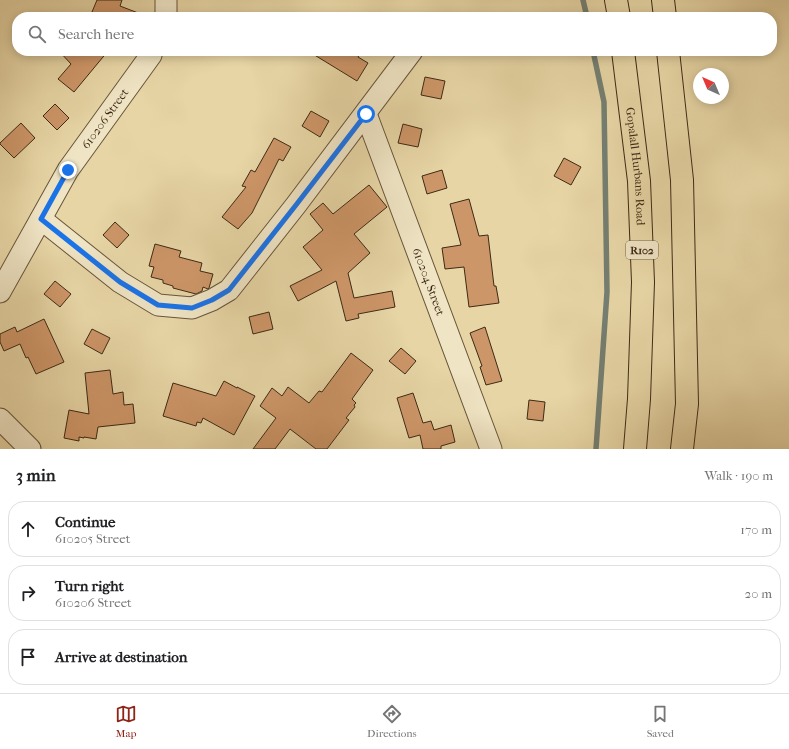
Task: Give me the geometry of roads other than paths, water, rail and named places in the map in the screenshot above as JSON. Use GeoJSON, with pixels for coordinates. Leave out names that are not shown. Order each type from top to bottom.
{"type":"FeatureCollection","features":[{"type":"Feature","properties":{"kind":"main road"},"geometry":{"type":"LineString","coordinates":[[616,0],[618,12]]}},
{"type":"Feature","properties":{"kind":"main road"},"geometry":{"type":"LineString","coordinates":[[663,0],[664,12]]}},
{"type":"Feature","properties":{"kind":"main road","name":"Gopalall Hurbans Road"},"geometry":{"type":"LineString","coordinates":[[624,56],[639,180],[643,282],[639,399],[635,449]]}},
{"type":"Feature","properties":{"kind":"main road"},"geometry":{"type":"LineString","coordinates":[[669,56],[682,180],[686,404],[682,449]]}},
{"type":"Feature","properties":{"kind":"street"},"geometry":{"type":"LineString","coordinates":[[166,0],[166,12]]}},
{"type":"Feature","properties":{"kind":"street","name":"610206 Street"},"geometry":{"type":"LineString","coordinates":[[0,292],[68,170],[150,56]]}},
{"type":"Feature","properties":{"kind":"street"},"geometry":{"type":"LineString","coordinates":[[41,219],[120,282],[158,305],[192,308],[212,300],[229,290],[366,114],[408,56]]}},
{"type":"Feature","properties":{"kind":"street","name":"610204 Street"},"geometry":{"type":"LineString","coordinates":[[366,114],[491,449]]}},
{"type":"Feature","properties":{"kind":"street"},"geometry":{"type":"LineString","coordinates":[[0,419],[30,449]]}},
{"type":"Feature","properties":{"kind":"waterway"},"geometry":{"type":"LineString","coordinates":[[583,0],[586,12]]}},
{"type":"Feature","properties":{"kind":"waterway"},"geometry":{"type":"LineString","coordinates":[[594,56],[604,102],[607,292],[596,449]]}}]}
